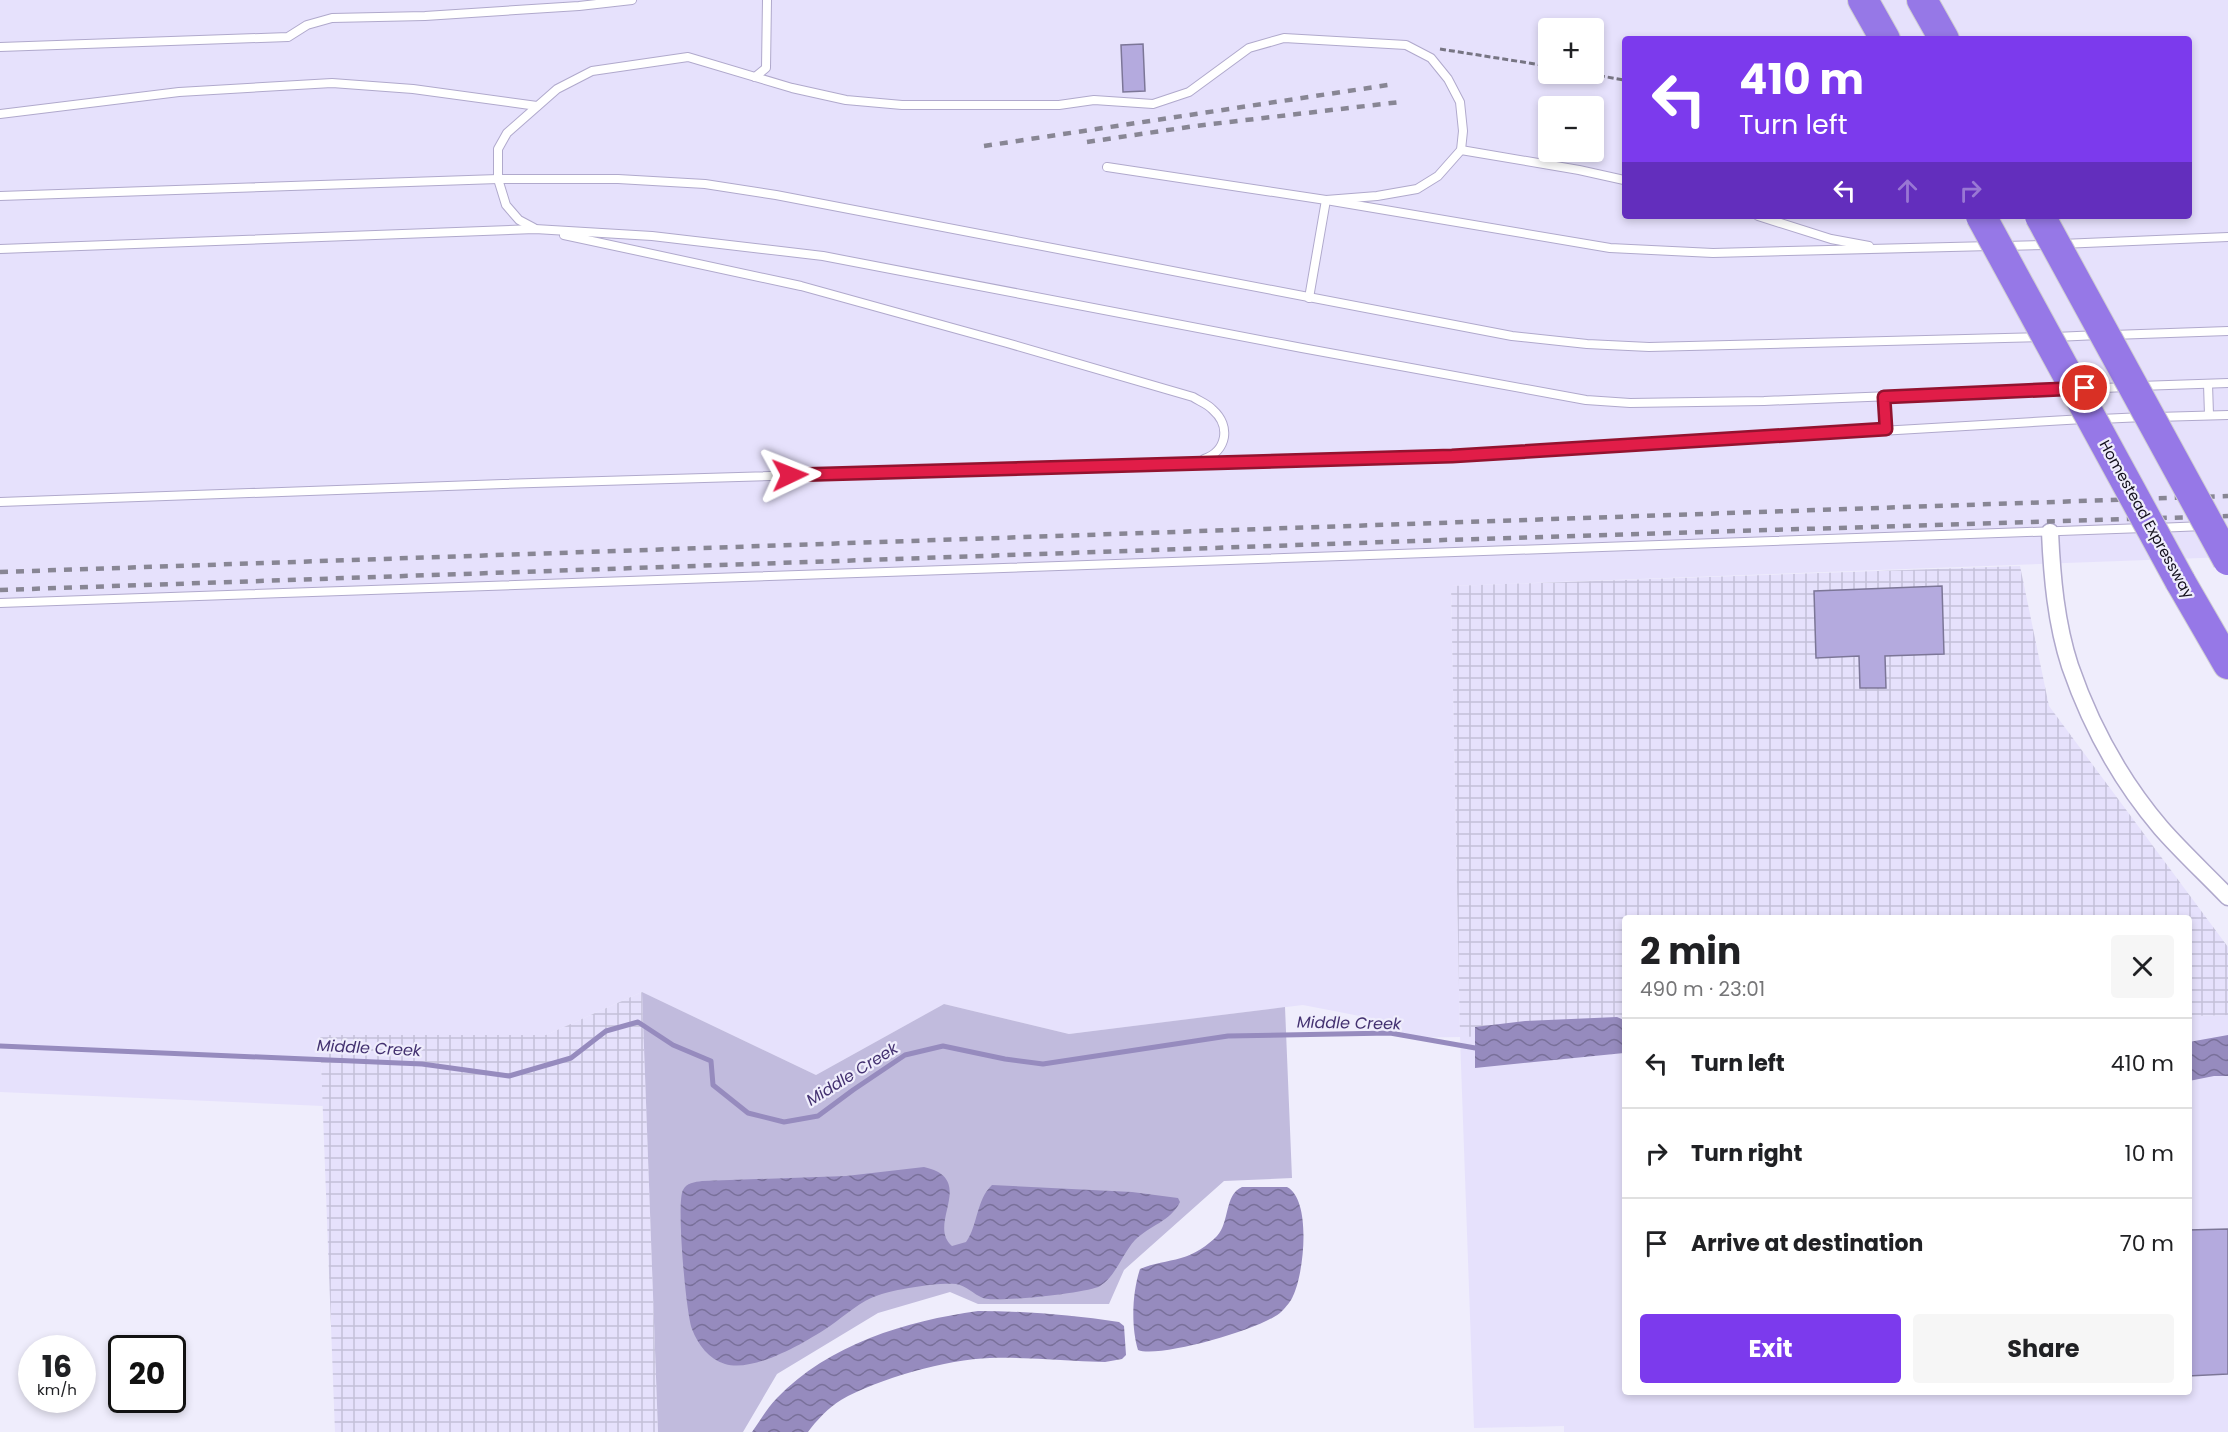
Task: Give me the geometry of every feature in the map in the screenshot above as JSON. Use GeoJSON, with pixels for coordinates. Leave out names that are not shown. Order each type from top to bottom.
{"type":"FeatureCollection","features":[{"type":"Feature","properties":{"kind":"highway"},"geometry":{"type":"LineString","coordinates":[[1863,0],[1883,36]]}},
{"type":"Feature","properties":{"kind":"highway"},"geometry":{"type":"LineString","coordinates":[[1922,0],[1942,36]]}},
{"type":"Feature","properties":{"kind":"highway","name":"Homestead Expressway"},"geometry":{"type":"LineString","coordinates":[[1983,219],[2180,581],[2228,664]]}},
{"type":"Feature","properties":{"kind":"highway"},"geometry":{"type":"LineString","coordinates":[[2042,219],[2228,560]]}},
{"type":"Feature","properties":{"kind":"street"},"geometry":{"type":"LineString","coordinates":[[2050,532],[2053,580],[2059,620],[2070,665],[2108,752],[2161,828],[2228,897]]}},
{"type":"Feature","properties":{"kind":"lane"},"geometry":{"type":"LineString","coordinates":[[0,46],[288,37],[307,25],[332,18],[425,16],[579,6],[632,0]]}},
{"type":"Feature","properties":{"kind":"lane"},"geometry":{"type":"LineString","coordinates":[[755,77],[766,68],[767,0]]}},
{"type":"Feature","properties":{"kind":"lane"},"geometry":{"type":"LineString","coordinates":[[1195,462],[1214,456],[1221,448],[1225,434],[1222,422],[1213,409],[1192,397],[801,286],[535,229],[519,220],[506,205],[498,179],[498,149],[507,133],[557,89],[592,71],[688,57],[792,88],[846,100],[902,105],[1059,105],[1094,100],[1153,104],[1190,92],[1249,48],[1263,42],[1284,38],[1406,45],[1431,58],[1448,80],[1460,102],[1464,131],[1461,150],[1438,177],[1417,189],[1377,196],[1326,200]]}},
{"type":"Feature","properties":{"kind":"lane"},"geometry":{"type":"LineString","coordinates":[[0,114],[180,92],[332,83],[413,89],[537,106]]}},
{"type":"Feature","properties":{"kind":"lane"},"geometry":{"type":"LineString","coordinates":[[1461,150],[1622,180]]}},
{"type":"Feature","properties":{"kind":"lane"},"geometry":{"type":"LineString","coordinates":[[1107,167],[1326,200],[1610,248],[1713,253],[2228,237]]}},
{"type":"Feature","properties":{"kind":"lane"},"geometry":{"type":"LineString","coordinates":[[0,196],[498,179],[618,179],[705,184],[776,195],[1512,336],[1587,344],[1649,347],[2228,331]]}},
{"type":"Feature","properties":{"kind":"lane"},"geometry":{"type":"LineString","coordinates":[[1309,297],[1326,200]]}},
{"type":"Feature","properties":{"kind":"lane"},"geometry":{"type":"LineString","coordinates":[[1768,219],[1831,239],[1887,249]]}},
{"type":"Feature","properties":{"kind":"lane"},"geometry":{"type":"LineString","coordinates":[[0,249],[535,229],[652,236],[823,256],[1349,357],[1587,400],[1684,402],[1884,397],[2228,383]]}},
{"type":"Feature","properties":{"kind":"lane"},"geometry":{"type":"LineString","coordinates":[[2208,384],[2209,415]]}},
{"type":"Feature","properties":{"kind":"lane"},"geometry":{"type":"LineString","coordinates":[[1884,397],[1886,429]]}},
{"type":"Feature","properties":{"kind":"lane"},"geometry":{"type":"LineString","coordinates":[[0,502],[1463,455],[2049,420],[2228,415]]}},
{"type":"Feature","properties":{"kind":"lane"},"geometry":{"type":"LineString","coordinates":[[0,603],[2216,526]]}},
{"type":"Feature","properties":{"kind":"path"},"geometry":{"type":"LineString","coordinates":[[1406,45],[1538,65]]}},
{"type":"Feature","properties":{"kind":"path"},"geometry":{"type":"LineString","coordinates":[[1604,76],[1622,80]]}},
{"type":"Feature","properties":{"kind":"shaded area"},"geometry":{"type":"Polygon","coordinates":[[[0,0],[2228,0],[2228,557],[1451,586],[1460,1036],[1622,1032],[1622,1395],[2192,1395],[2192,1016],[2228,1015],[2228,1432],[1564,1432],[1564,1426],[1474,1428],[1460,1037],[1402,1038],[1401,1024],[1303,1005],[1069,1034],[944,1004],[816,1075],[642,992],[546,1035],[320,1035],[323,1106],[0,1092],[0,0]]]}},
{"type":"Feature","properties":{"kind":"shaded area"},"geometry":{"type":"Polygon","coordinates":[[[2020,566],[2049,706],[2228,947],[2228,1015],[2192,1016],[2192,915],[1622,915],[1622,1032],[1460,1037],[1451,586],[2020,566]]]}},
{"type":"Feature","properties":{"kind":"shaded area"},"geometry":{"type":"Polygon","coordinates":[[[642,992],[658,1432],[335,1432],[320,1035],[546,1035],[642,992]]]}},
{"type":"Feature","properties":{"kind":"shaded area"},"geometry":{"type":"Polygon","coordinates":[[[642,992],[816,1075],[944,1004],[1069,1034],[1285,1007],[1292,1178],[1224,1181],[1124,1270],[1109,1304],[978,1304],[950,1292],[878,1313],[777,1374],[743,1432],[658,1432],[642,992]]]}},
{"type":"Feature","properties":{"kind":"water"},"geometry":{"type":"Polygon","coordinates":[[[1617,1017],[1622,1019],[1622,1053],[1475,1068],[1475,1027],[1525,1021],[1617,1017]]]}},
{"type":"Feature","properties":{"kind":"water"},"geometry":{"type":"Polygon","coordinates":[[[2228,1035],[2228,1076],[2192,1080],[2192,1041],[2228,1035]]]}},
{"type":"Feature","properties":{"kind":"water"},"geometry":{"type":"Polygon","coordinates":[[[924,1167],[940,1173],[948,1181],[950,1191],[944,1226],[946,1237],[952,1246],[966,1242],[983,1198],[992,1185],[1132,1192],[1178,1198],[1180,1202],[1171,1214],[1135,1240],[1106,1282],[1092,1289],[1042,1296],[991,1299],[983,1298],[956,1284],[918,1286],[872,1298],[808,1340],[765,1360],[737,1366],[714,1359],[705,1351],[697,1341],[692,1329],[685,1282],[681,1199],[686,1186],[702,1181],[846,1176],[924,1167]]]}},
{"type":"Feature","properties":{"kind":"water"},"geometry":{"type":"Polygon","coordinates":[[[1242,1187],[1287,1187],[1295,1195],[1300,1206],[1303,1221],[1303,1255],[1297,1286],[1291,1300],[1272,1318],[1235,1333],[1167,1350],[1149,1352],[1138,1350],[1133,1310],[1140,1269],[1186,1257],[1209,1243],[1217,1236],[1224,1224],[1232,1196],[1242,1187]]]}},
{"type":"Feature","properties":{"kind":"water"},"geometry":{"type":"Polygon","coordinates":[[[978,1311],[1048,1314],[1119,1322],[1124,1326],[1126,1355],[1122,1359],[1105,1362],[990,1358],[934,1366],[856,1392],[832,1406],[808,1432],[752,1432],[773,1402],[798,1379],[844,1349],[924,1321],[978,1311]]]}},
{"type":"Feature","properties":{"kind":"building"},"geometry":{"type":"Polygon","coordinates":[[[1143,44],[1145,91],[1123,92],[1121,45],[1143,44]]]}},
{"type":"Feature","properties":{"kind":"building"},"geometry":{"type":"Polygon","coordinates":[[[1942,586],[1944,654],[1885,656],[1886,688],[1860,688],[1859,656],[1816,658],[1814,591],[1942,586]]]}},
{"type":"Feature","properties":{"kind":"building"},"geometry":{"type":"Polygon","coordinates":[[[2228,1229],[2228,1374],[2192,1376],[2192,1230],[2228,1229]]]}},
{"type":"Feature","properties":{"kind":"waterway","name":"Middle Creek"},"geometry":{"type":"LineString","coordinates":[[0,1046],[422,1064],[509,1076],[571,1058],[606,1031],[638,1022],[673,1045],[711,1061],[713,1085],[748,1113],[784,1122],[818,1116],[905,1055],[943,1046],[1005,1059],[1043,1064],[1228,1036],[1390,1033],[1481,1049]]}},
{"type":"Feature","properties":{"kind":"railway"},"geometry":{"type":"LineString","coordinates":[[984,146],[1388,85]]}},
{"type":"Feature","properties":{"kind":"railway"},"geometry":{"type":"LineString","coordinates":[[1087,142],[1195,126],[1400,102]]}},
{"type":"Feature","properties":{"kind":"railway"},"geometry":{"type":"LineString","coordinates":[[0,572],[2228,496]]}},
{"type":"Feature","properties":{"kind":"railway"},"geometry":{"type":"LineString","coordinates":[[0,590],[1443,540],[2228,516]]}},
{"type":"Feature","properties":{"kind":"route"},"geometry":{"type":"LineString","coordinates":[[790,475],[1452,456],[1886,429],[1884,397],[2085,388]]}}]}
